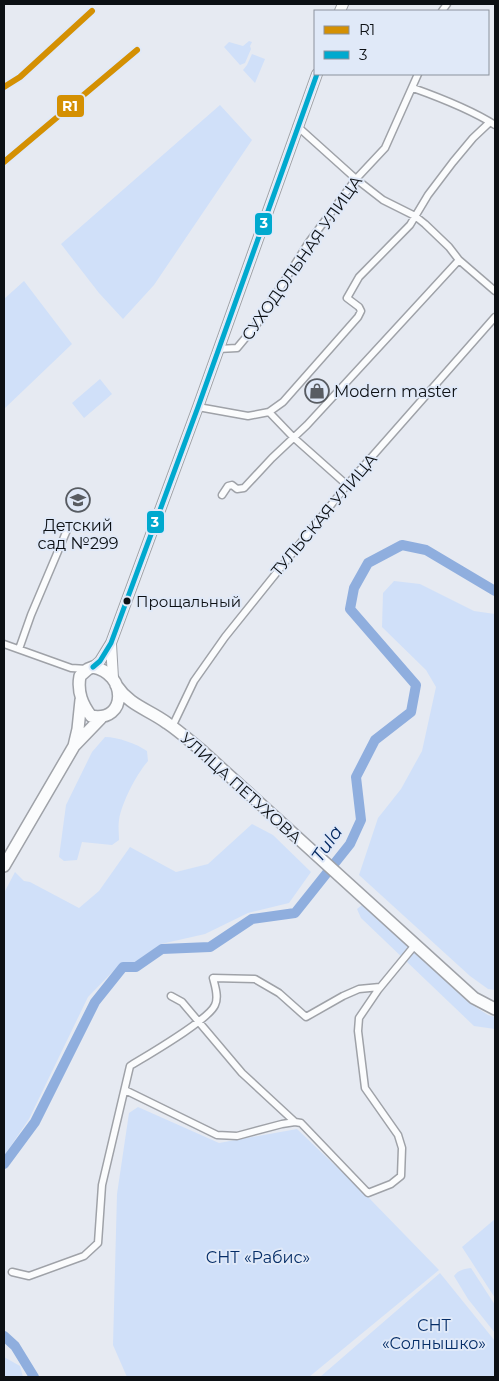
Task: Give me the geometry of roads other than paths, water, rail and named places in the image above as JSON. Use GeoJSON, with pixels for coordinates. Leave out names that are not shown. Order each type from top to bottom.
{"type":"FeatureCollection","features":[{"type":"Feature","properties":{"kind":"highway"},"geometry":{"type":"LineString","coordinates":[[4,866],[74,746],[106,716],[118,701],[114,681],[108,672],[91,668],[80,676],[81,700],[74,746]]}},
{"type":"Feature","properties":{"kind":"highway","name":"УЛИЦА ПЕТУХОВА"},"geometry":{"type":"LineString","coordinates":[[114,681],[123,696],[172,727],[201,750],[474,998],[495,1009]]}},
{"type":"Feature","properties":{"kind":"highway"},"geometry":{"type":"LineString","coordinates":[[81,700],[91,716],[106,716],[141,708]]}},
{"type":"Feature","properties":{"kind":"main road"},"geometry":{"type":"LineString","coordinates":[[91,668],[100,661],[111,643],[317,75]]}},
{"type":"Feature","properties":{"kind":"main road"},"geometry":{"type":"LineString","coordinates":[[111,643],[114,681]]}},
{"type":"Feature","properties":{"kind":"street","name":"СУХОДОЛЬНАЯ УЛИЦА"},"geometry":{"type":"LineString","coordinates":[[218,349],[237,348],[257,324],[309,242],[356,179],[385,148],[418,75]]}},
{"type":"Feature","properties":{"kind":"street"},"geometry":{"type":"LineString","coordinates":[[198,407],[248,416],[270,412],[283,402],[358,317],[361,311],[359,307],[347,298],[360,277],[410,225],[428,195],[473,138],[493,124],[451,102],[413,88]]}},
{"type":"Feature","properties":{"kind":"street"},"geometry":{"type":"LineString","coordinates":[[297,126],[356,179],[383,200],[414,216],[450,247],[458,260],[495,291]]}},
{"type":"Feature","properties":{"kind":"street"},"geometry":{"type":"LineString","coordinates":[[222,495],[228,486],[232,484],[237,489],[244,488],[307,425],[458,260]]}},
{"type":"Feature","properties":{"kind":"street","name":"ТУЛЬСКАЯ УЛИЦА"},"geometry":{"type":"LineString","coordinates":[[172,727],[194,681],[225,637],[347,485],[495,317]]}},
{"type":"Feature","properties":{"kind":"street"},"geometry":{"type":"LineString","coordinates":[[270,412],[293,437],[347,485]]}},
{"type":"Feature","properties":{"kind":"street"},"geometry":{"type":"LineString","coordinates":[[19,649],[31,614],[67,530]]}},
{"type":"Feature","properties":{"kind":"street"},"geometry":{"type":"LineString","coordinates":[[4,644],[71,668],[91,668]]}},
{"type":"Feature","properties":{"kind":"street"},"geometry":{"type":"LineString","coordinates":[[71,668],[79,681]]}},
{"type":"Feature","properties":{"kind":"street"},"geometry":{"type":"LineString","coordinates":[[125,1090],[217,1135],[237,1136],[282,1124],[301,1123],[368,1193],[391,1184],[401,1176],[402,1148],[398,1134],[365,1088],[358,1031],[359,1018],[380,987],[415,945]]}},
{"type":"Feature","properties":{"kind":"street"},"geometry":{"type":"LineString","coordinates":[[12,1272],[29,1276],[84,1256],[98,1243],[102,1185],[130,1066],[164,1045],[211,1011],[216,1004],[213,978],[255,979],[279,993],[306,1017],[359,989],[380,987]]}},
{"type":"Feature","properties":{"kind":"street"},"geometry":{"type":"LineString","coordinates":[[171,996],[182,1002],[242,1073],[295,1122]]}},
{"type":"Feature","properties":{"kind":"waterway","name":"Tula"},"geometry":{"type":"LineString","coordinates":[[4,1164],[35,1122],[95,1002],[123,967],[136,967],[162,949],[210,947],[252,919],[295,913],[350,844],[361,820],[356,777],[375,740],[411,712],[416,685],[350,609],[354,588],[368,563],[402,545],[426,550],[495,591]]}},
{"type":"Feature","properties":{"kind":"waterway","name":"Tula"},"geometry":{"type":"LineString","coordinates":[[4,1336],[15,1346],[34,1377]]}},
{"type":"Feature","properties":{"kind":"place","name":"Modern master"},"geometry":{"type":"Point","coordinates":[317,391]}},
{"type":"Feature","properties":{"kind":"place","name":"Детский сад №299"},"geometry":{"type":"Point","coordinates":[78,500]}},
{"type":"Feature","properties":{"kind":"place","name":"Прощальный"},"geometry":{"type":"Point","coordinates":[127,601]}},
{"type":"Feature","properties":{"kind":"park label","name":"СНТ «Рабис»"},"geometry":{"type":"Point","coordinates":[258,1257]}},
{"type":"Feature","properties":{"kind":"park label","name":"СНТ «Солнышко»"},"geometry":{"type":"Point","coordinates":[434,1334]}}]}
